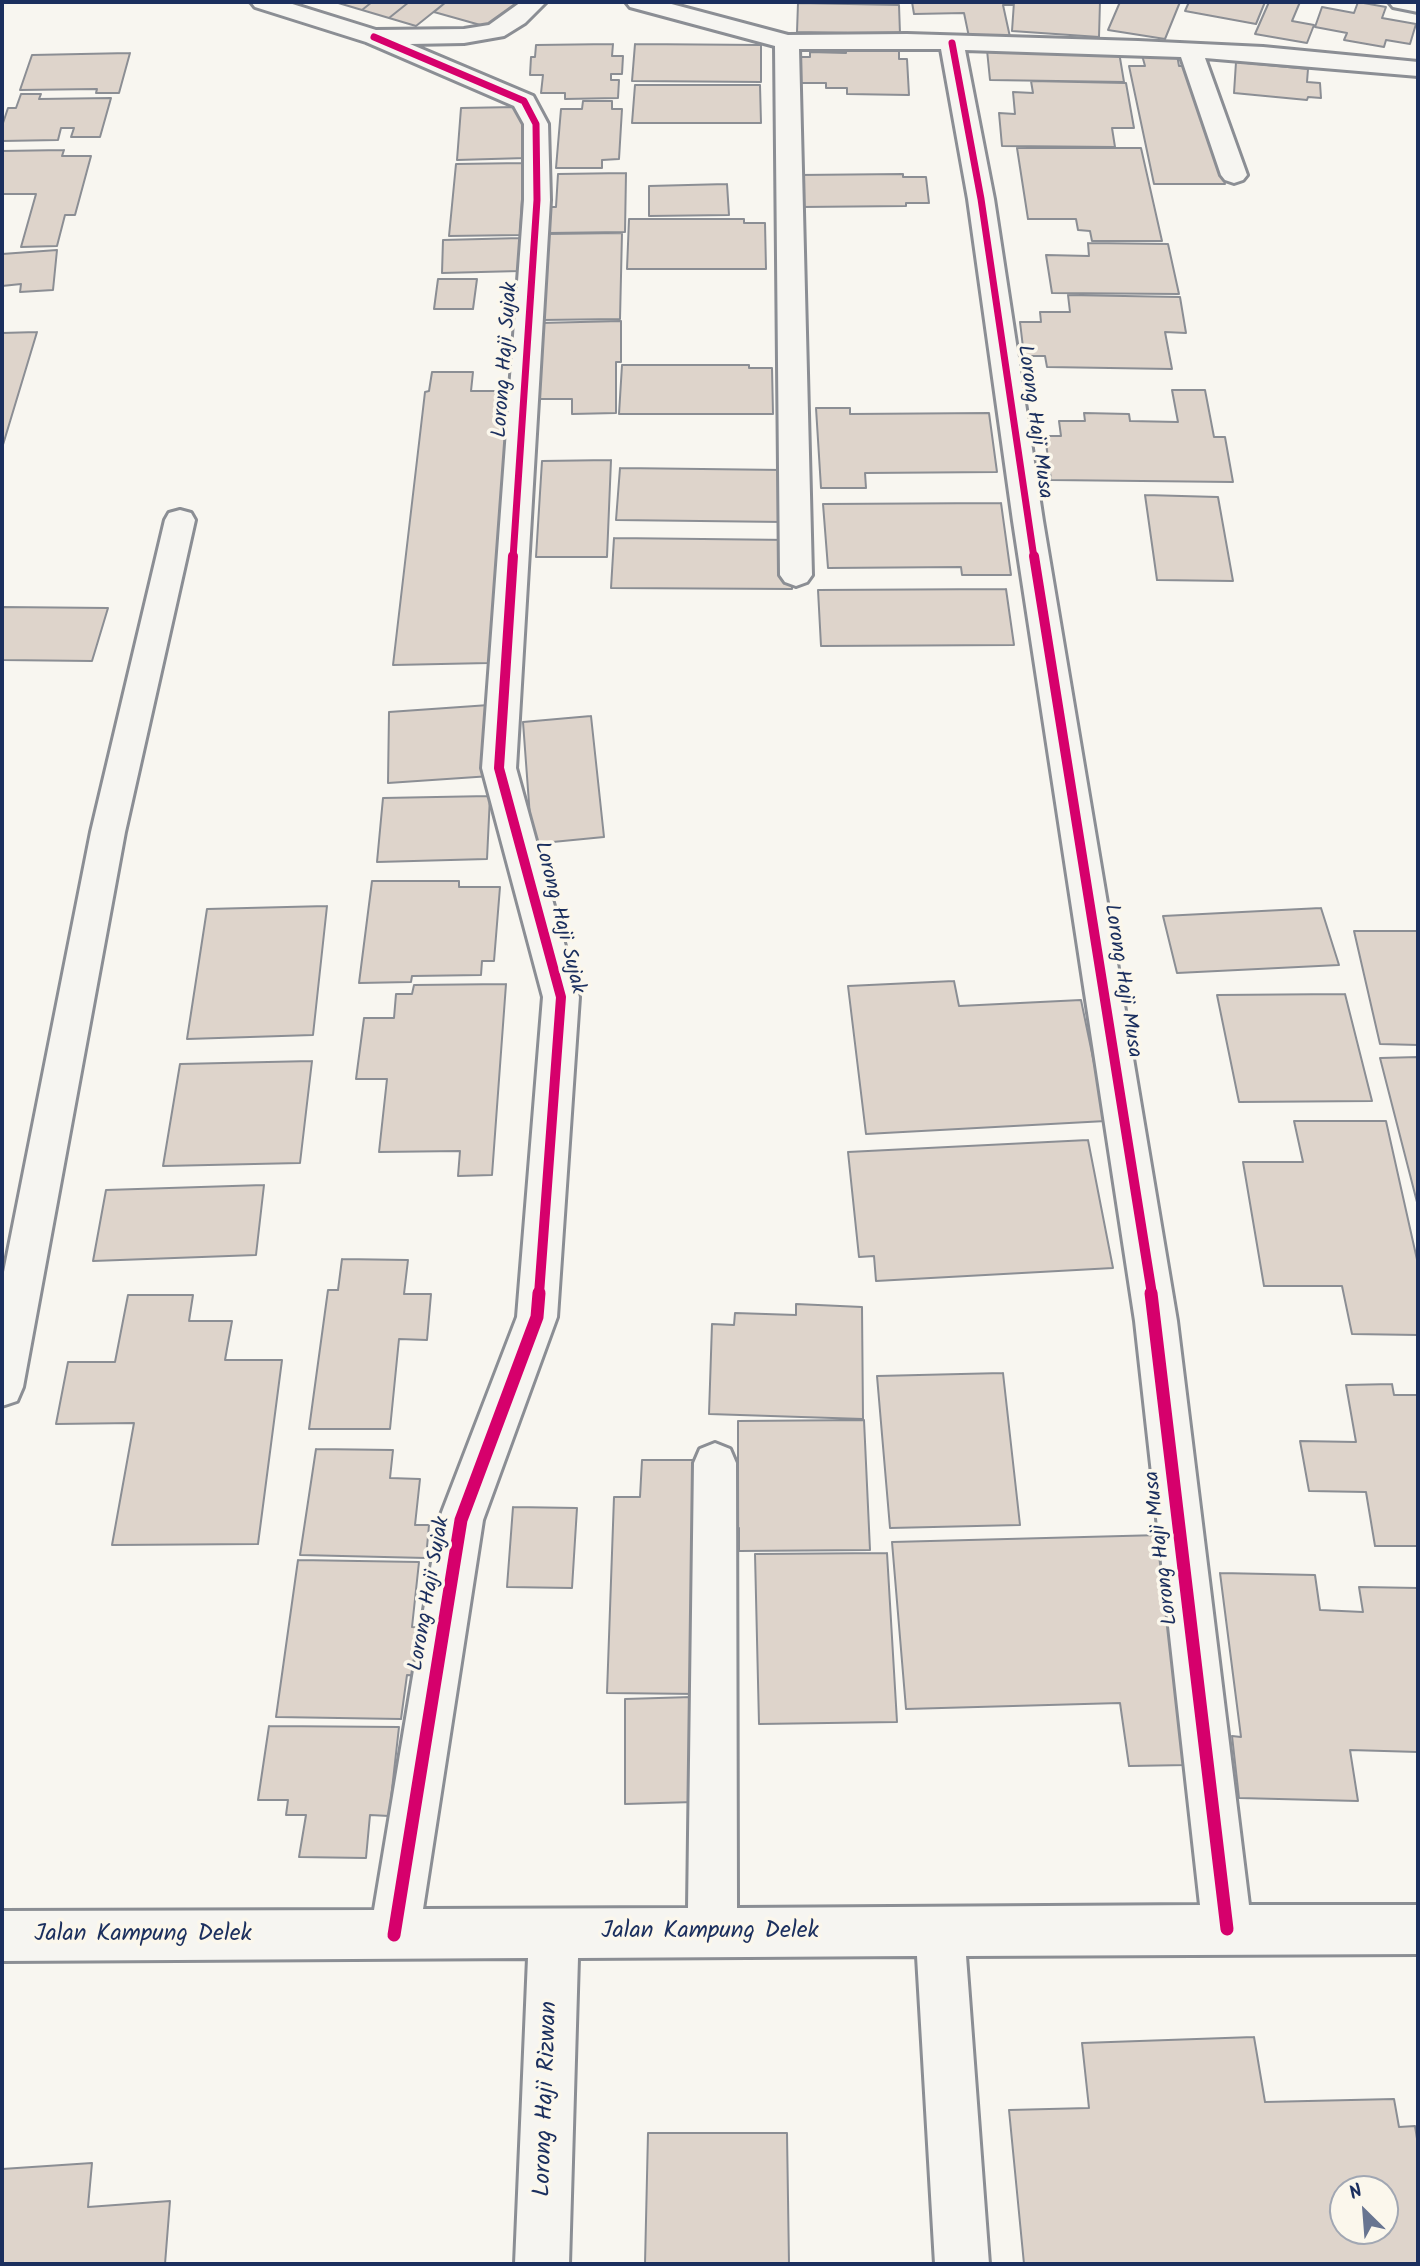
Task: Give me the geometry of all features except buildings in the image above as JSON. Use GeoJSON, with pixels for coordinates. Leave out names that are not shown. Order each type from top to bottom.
{"type":"FeatureCollection","features":[{"type":"Feature","properties":{"kind":"street"},"geometry":{"type":"LineString","coordinates":[[263,2],[374,37],[464,36],[496,31],[534,2]]}},
{"type":"Feature","properties":{"kind":"street"},"geometry":{"type":"LineString","coordinates":[[639,2],[787,42],[953,43],[1263,54],[1418,69]]}},
{"type":"Feature","properties":{"kind":"street"},"geometry":{"type":"LineString","coordinates":[[1401,2],[1418,5]]}},
{"type":"Feature","properties":{"kind":"street","name":"Lorong Haji Sujak"},"geometry":{"type":"LineString","coordinates":[[374,37],[524,101],[536,124],[537,200],[499,768],[561,997],[537,1317],[461,1520],[394,1935]]}},
{"type":"Feature","properties":{"kind":"street"},"geometry":{"type":"LineString","coordinates":[[787,42],[796,575]]}},
{"type":"Feature","properties":{"kind":"street","name":"Lorong Haji Musa"},"geometry":{"type":"LineString","coordinates":[[953,43],[981,199],[1030,534],[1156,1321],[1227,1929]]}},
{"type":"Feature","properties":{"kind":"street"},"geometry":{"type":"LineString","coordinates":[[1191,52],[1234,175]]}},
{"type":"Feature","properties":{"kind":"street"},"geometry":{"type":"LineString","coordinates":[[2,1387],[108,832],[180,520]]}},
{"type":"Feature","properties":{"kind":"street"},"geometry":{"type":"LineString","coordinates":[[712,1933],[715,1463]]}},
{"type":"Feature","properties":{"kind":"street","name":"Jalan Kampung Delek"},"geometry":{"type":"LineString","coordinates":[[2,1937],[1418,1929]]}},
{"type":"Feature","properties":{"kind":"street"},"geometry":{"type":"LineString","coordinates":[[940,1931],[962,2264]]}},
{"type":"Feature","properties":{"kind":"street","name":"Lorong Haji Rizwan"},"geometry":{"type":"LineString","coordinates":[[542,2264],[554,1934]]}},
{"type":"Feature","properties":{"kind":"cycle path"},"geometry":{"type":"LineString","coordinates":[[374,37],[524,101],[536,124],[537,200],[499,768],[561,997],[537,1317],[461,1520],[394,1935]]}},
{"type":"Feature","properties":{"kind":"cycle path"},"geometry":{"type":"LineString","coordinates":[[952,43],[981,199],[1028,521],[1156,1321],[1227,1929]]}}]}
